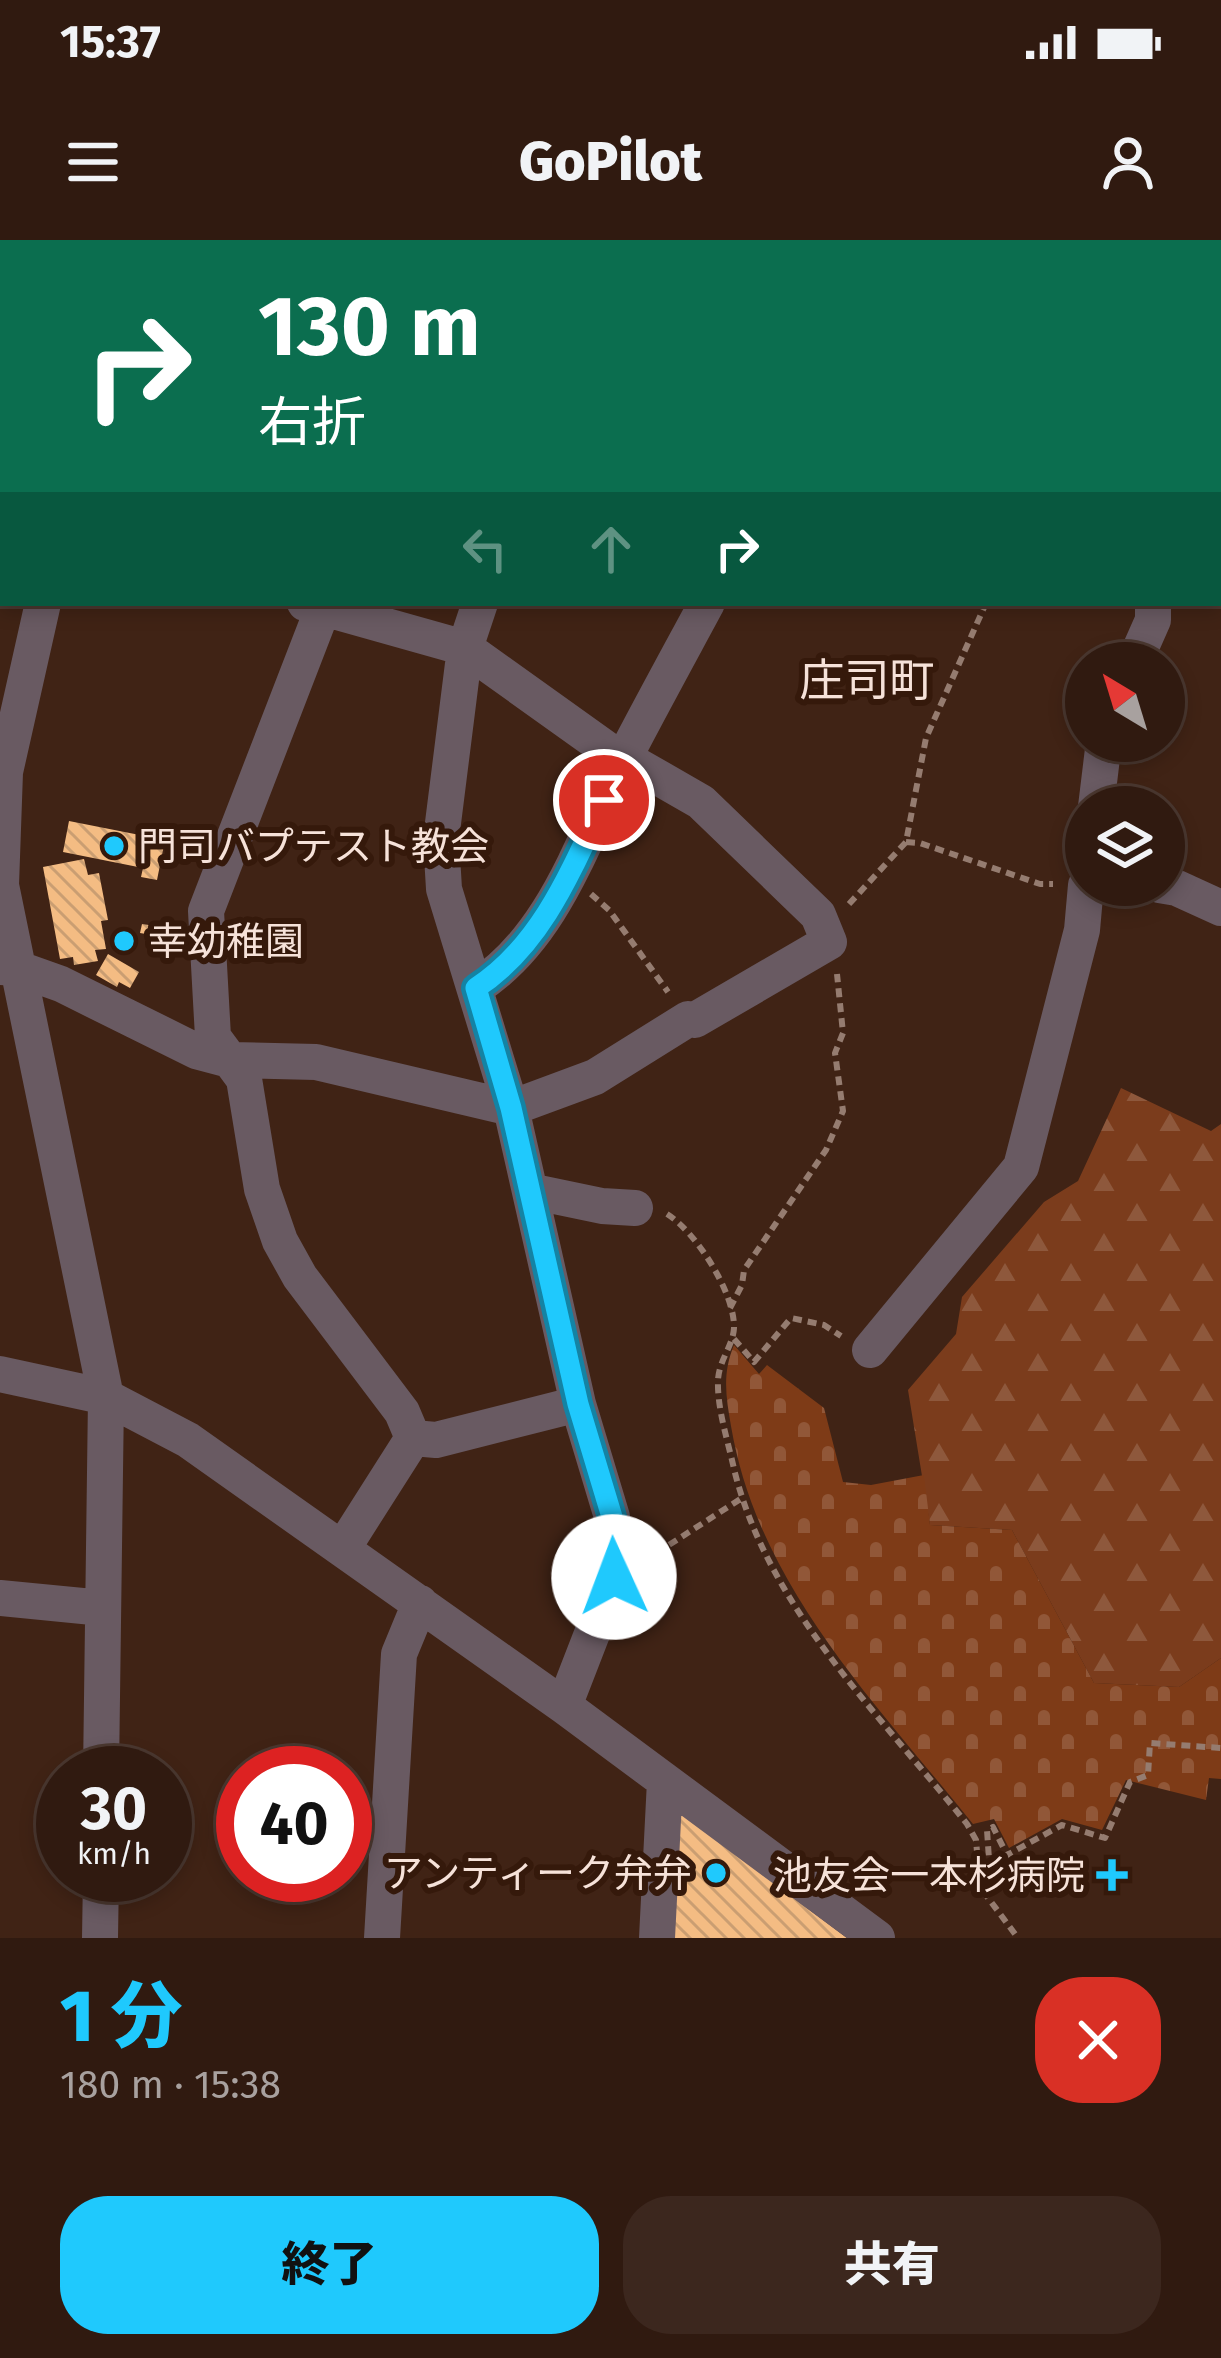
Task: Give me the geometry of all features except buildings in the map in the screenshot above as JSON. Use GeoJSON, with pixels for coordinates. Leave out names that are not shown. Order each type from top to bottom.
{"type":"FeatureCollection","features":[{"type":"Feature","properties":{"kind":"street"},"geometry":{"type":"LineString","coordinates":[[42,606],[5,772],[1,885],[8,968],[106,1397],[101,1746]]}},
{"type":"Feature","properties":{"kind":"street"},"geometry":{"type":"LineString","coordinates":[[318,606],[206,911],[213,1037],[244,1079],[262,1189],[280,1241],[300,1277],[402,1412],[412,1438]]}},
{"type":"Feature","properties":{"kind":"street"},"geometry":{"type":"LineString","coordinates":[[8,968],[110,1007],[182,1046],[230,1060],[316,1062],[511,1108],[595,1077],[828,935],[818,915],[701,802],[634,763],[622,761],[465,648],[321,606]]}},
{"type":"Feature","properties":{"kind":"street"},"geometry":{"type":"LineString","coordinates":[[479,606],[465,648],[441,839],[444,889],[511,1108],[578,1404],[612,1517],[614,1577],[564,1706]]}},
{"type":"Feature","properties":{"kind":"street"},"geometry":{"type":"LineString","coordinates":[[476,988],[521,947],[557,900],[622,761],[705,606]]}},
{"type":"Feature","properties":{"kind":"street"},"geometry":{"type":"LineString","coordinates":[[1143,642],[1153,620],[1152,606]]}},
{"type":"Feature","properties":{"kind":"street"},"geometry":{"type":"LineString","coordinates":[[1185,892],[1221,908]]}},
{"type":"Feature","properties":{"kind":"street"},"geometry":{"type":"LineString","coordinates":[[870,1350],[1021,1167],[1084,906]]}},
{"type":"Feature","properties":{"kind":"street"},"geometry":{"type":"LineString","coordinates":[[530,1190],[602,1206],[635,1208]]}},
{"type":"Feature","properties":{"kind":"street"},"geometry":{"type":"LineString","coordinates":[[0,1374],[106,1397],[188,1440],[564,1706],[878,1938]]}},
{"type":"Feature","properties":{"kind":"street"},"geometry":{"type":"LineString","coordinates":[[412,1438],[436,1440],[578,1404]]}},
{"type":"Feature","properties":{"kind":"street"},"geometry":{"type":"LineString","coordinates":[[343,1548],[412,1438]]}},
{"type":"Feature","properties":{"kind":"street"},"geometry":{"type":"LineString","coordinates":[[0,1598],[103,1608]]}},
{"type":"Feature","properties":{"kind":"street"},"geometry":{"type":"LineString","coordinates":[[382,1938],[399,1654],[420,1604]]}},
{"type":"Feature","properties":{"kind":"street"},"geometry":{"type":"LineString","coordinates":[[657,1938],[665,1781]]}},
{"type":"Feature","properties":{"kind":"street"},"geometry":{"type":"LineString","coordinates":[[100,1938],[101,1902]]}},
{"type":"Feature","properties":{"kind":"path"},"geometry":{"type":"LineString","coordinates":[[730,1309],[744,1270],[826,1150],[843,1111],[835,1053],[843,1033],[828,935],[906,842],[926,738],[985,606]]}},
{"type":"Feature","properties":{"kind":"path"},"geometry":{"type":"LineString","coordinates":[[906,842],[954,853],[1040,884],[1065,885]]}},
{"type":"Feature","properties":{"kind":"path"},"geometry":{"type":"LineString","coordinates":[[568,877],[609,910],[688,1019]]}},
{"type":"Feature","properties":{"kind":"path"},"geometry":{"type":"LineString","coordinates":[[635,1208],[656,1208],[677,1220],[716,1269],[735,1325],[718,1382],[742,1498],[827,1657],[967,1824],[976,1840],[980,1880],[992,1906],[1018,1938]]}},
{"type":"Feature","properties":{"kind":"path"},"geometry":{"type":"LineString","coordinates":[[732,1338],[754,1362],[791,1318],[824,1325],[860,1350],[870,1350]]}},
{"type":"Feature","properties":{"kind":"path"},"geometry":{"type":"LineString","coordinates":[[613,1568],[637,1566],[742,1498]]}},
{"type":"Feature","properties":{"kind":"path"},"geometry":{"type":"LineString","coordinates":[[980,1880],[990,1874],[987,1830],[993,1828],[1007,1855],[1062,1825],[1106,1838],[1130,1782],[1148,1775],[1150,1743],[1221,1748]]}},
{"type":"Feature","properties":{"kind":"green space"},"geometry":{"type":"Polygon","coordinates":[[[1121,1088],[1211,1131],[1221,1124],[1221,1658],[1179,1687],[1094,1683],[1012,1530],[930,1525],[908,1390],[956,1334],[962,1297],[1044,1202],[1078,1181],[1121,1088]]]}},
{"type":"Feature","properties":{"kind":"green space"},"geometry":{"type":"Polygon","coordinates":[[[734,1345],[759,1374],[767,1365],[824,1408],[843,1482],[871,1485],[924,1475],[930,1525],[1012,1530],[1094,1683],[1179,1687],[1221,1658],[1221,1779],[1209,1778],[1206,1800],[1126,1780],[1102,1830],[1062,1819],[1009,1848],[994,1819],[973,1824],[826,1640],[767,1539],[745,1484],[729,1415],[726,1376],[734,1345]]]}},
{"type":"Feature","properties":{"kind":"place","name":"門司バプテスト教会"},"geometry":{"type":"Point","coordinates":[114,846]}},
{"type":"Feature","properties":{"kind":"place","name":"幸幼稚園"},"geometry":{"type":"Point","coordinates":[124,941]}},
{"type":"Feature","properties":{"kind":"place","name":"アンティーク弁弁"},"geometry":{"type":"Point","coordinates":[716,1873]}},
{"type":"Feature","properties":{"kind":"place","name":"池友会一本杉病院"},"geometry":{"type":"Point","coordinates":[1112,1875]}},
{"type":"Feature","properties":{"kind":"district","name":"庄司町"},"geometry":{"type":"Point","coordinates":[867,680]}},
{"type":"Feature","properties":{"kind":"route"},"geometry":{"type":"LineString","coordinates":[[604,800],[557,900],[521,947],[476,988],[511,1108],[578,1404],[612,1517],[614,1577]]}}]}
